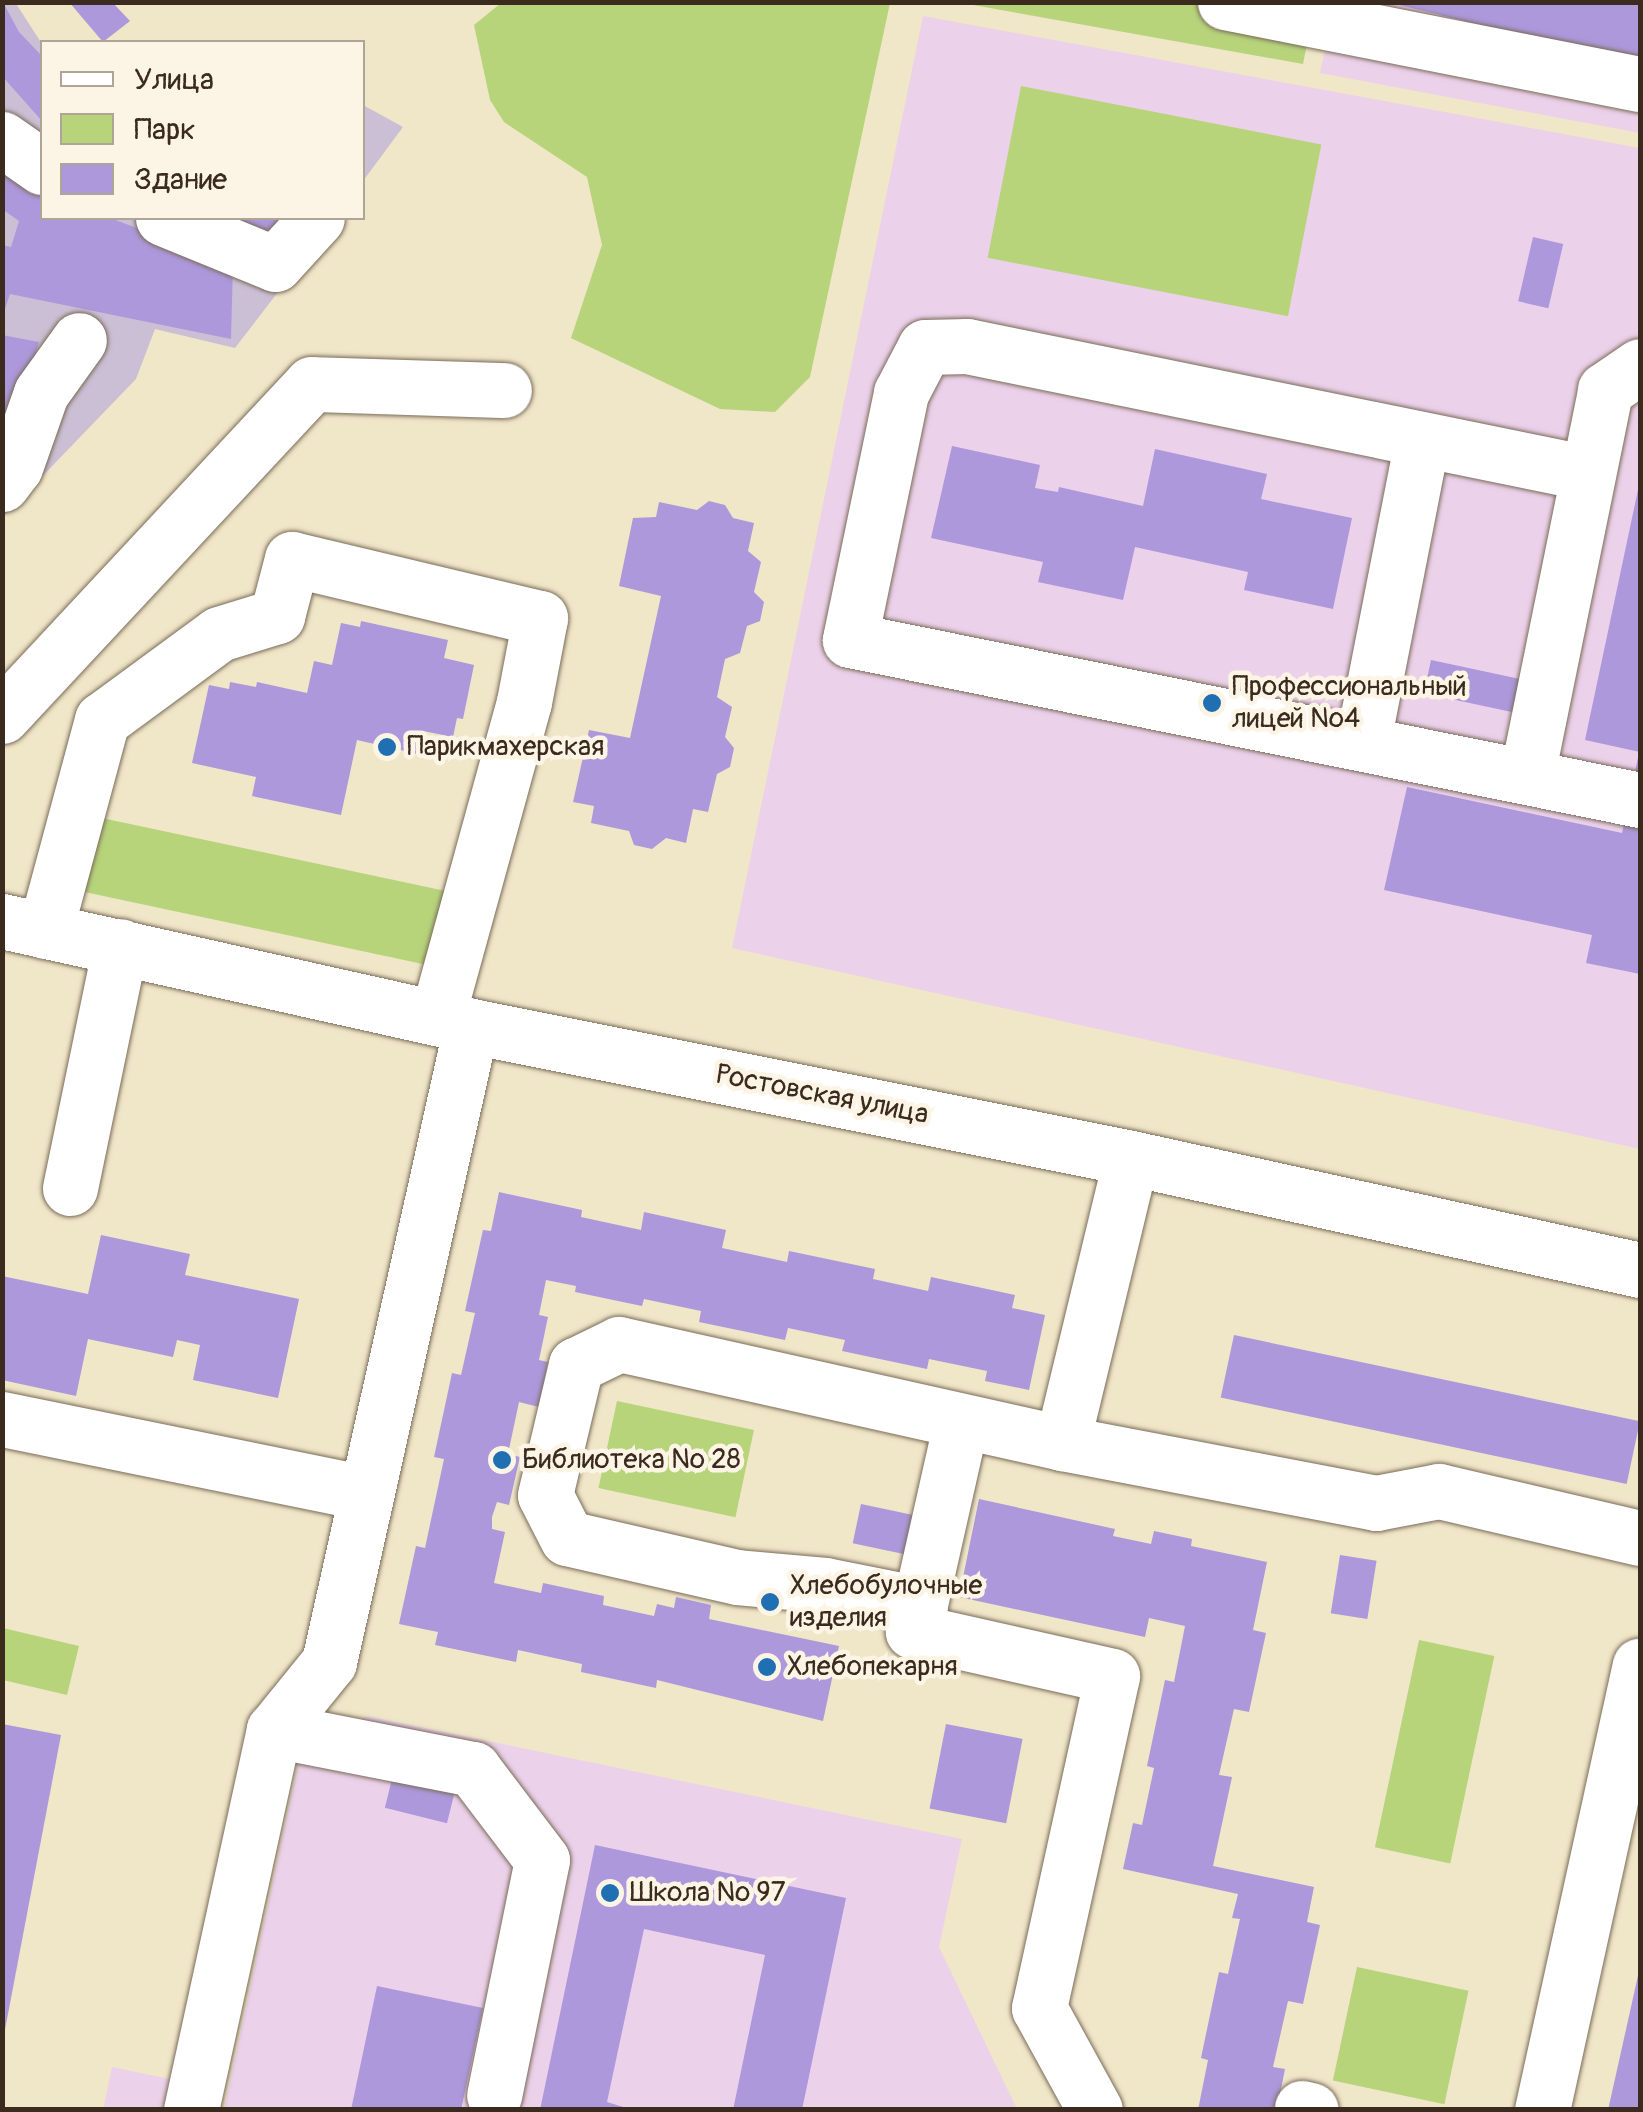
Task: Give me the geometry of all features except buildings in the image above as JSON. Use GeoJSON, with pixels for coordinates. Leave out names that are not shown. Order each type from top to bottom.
{"type":"FeatureCollection","features":[{"type":"Feature","properties":{"kind":"street"},"geometry":{"type":"LineString","coordinates":[[1225,2],[1365,16],[1640,84]]}},
{"type":"Feature","properties":{"kind":"street"},"geometry":{"type":"LineString","coordinates":[[2,139],[40,166]]}},
{"type":"Feature","properties":{"kind":"street"},"geometry":{"type":"LineString","coordinates":[[167,220],[274,264],[314,220]]}},
{"type":"Feature","properties":{"kind":"street"},"geometry":{"type":"LineString","coordinates":[[2,484],[15,467],[41,393],[79,340]]}},
{"type":"Feature","properties":{"kind":"street"},"geometry":{"type":"LineString","coordinates":[[1588,472],[967,346],[925,347],[901,393],[850,640],[1363,740],[1640,800]]}},
{"type":"Feature","properties":{"kind":"street"},"geometry":{"type":"LineString","coordinates":[[1527,776],[1605,390],[1640,366]]}},
{"type":"Feature","properties":{"kind":"street"},"geometry":{"type":"LineString","coordinates":[[2,716],[312,384],[504,390]]}},
{"type":"Feature","properties":{"kind":"street"},"geometry":{"type":"LineString","coordinates":[[1363,740],[1422,440]]}},
{"type":"Feature","properties":{"kind":"street"},"geometry":{"type":"LineString","coordinates":[[24,926],[102,720],[220,634],[278,616],[292,559],[540,618],[454,1021],[367,1493],[329,1662],[274,1730],[191,2110]]}},
{"type":"Feature","properties":{"kind":"street","name":"Ростовская улица"},"geometry":{"type":"LineString","coordinates":[[24,926],[454,1021],[1131,1158],[1640,1270]]}},
{"type":"Feature","properties":{"kind":"street"},"geometry":{"type":"LineString","coordinates":[[70,1188],[120,946]]}},
{"type":"Feature","properties":{"kind":"street"},"geometry":{"type":"LineString","coordinates":[[1062,1443],[1131,1158]]}},
{"type":"Feature","properties":{"kind":"street"},"geometry":{"type":"LineString","coordinates":[[920,1604],[825,1585],[737,1578],[567,1538],[546,1495],[576,1364],[618,1344],[960,1422],[1376,1504],[1439,1491],[1640,1538]]}},
{"type":"Feature","properties":{"kind":"street"},"geometry":{"type":"LineString","coordinates":[[2,1418],[367,1493]]}},
{"type":"Feature","properties":{"kind":"street"},"geometry":{"type":"LineString","coordinates":[[960,1422],[913,1630],[1112,1676],[1039,2008],[1095,2110]]}},
{"type":"Feature","properties":{"kind":"street"},"geometry":{"type":"LineString","coordinates":[[1542,2110],[1640,1666]]}},
{"type":"Feature","properties":{"kind":"street"},"geometry":{"type":"LineString","coordinates":[[274,1730],[473,1770],[542,1860],[494,2095]]}},
{"type":"Feature","properties":{"kind":"shaded area"},"geometry":{"type":"Polygon","coordinates":[[[15,2],[40,41],[40,220],[333,220],[235,348],[155,329],[136,379],[3,517],[2,3],[15,2]]]}},
{"type":"Feature","properties":{"kind":"shaded area"},"geometry":{"type":"Polygon","coordinates":[[[1335,3],[1640,3],[1640,133],[1320,73],[1335,3]]]}},
{"type":"Feature","properties":{"kind":"shaded area","name":"Профессиональный лицей №4"},"geometry":{"type":"Polygon","coordinates":[[[923,16],[1640,148],[1640,1149],[732,948],[923,16]]]}},
{"type":"Feature","properties":{"kind":"shaded area"},"geometry":{"type":"Polygon","coordinates":[[[365,106],[403,127],[365,178],[365,106]]]}},
{"type":"Feature","properties":{"kind":"shaded area","name":"Школа № 97"},"geometry":{"type":"Polygon","coordinates":[[[367,1716],[962,1839],[939,1947],[1017,2109],[224,2110],[299,1759],[367,1716]]]}},
{"type":"Feature","properties":{"kind":"shaded area"},"geometry":{"type":"Polygon","coordinates":[[[112,2067],[179,2081],[173,2109],[103,2110],[112,2067]]]}},
{"type":"Feature","properties":{"kind":"green space"},"geometry":{"type":"Polygon","coordinates":[[[501,3],[890,3],[810,377],[775,412],[720,409],[571,338],[602,245],[587,177],[504,122],[490,100],[474,25],[501,3]]]}},
{"type":"Feature","properties":{"kind":"green space"},"geometry":{"type":"Polygon","coordinates":[[[962,3],[1315,3],[1303,64],[962,3]]]}},
{"type":"Feature","properties":{"kind":"green space"},"geometry":{"type":"Polygon","coordinates":[[[1021,86],[1321,144],[1288,316],[988,258],[1021,86]]]}},
{"type":"Feature","properties":{"kind":"green space"},"geometry":{"type":"Polygon","coordinates":[[[97,817],[461,894],[445,969],[81,891],[97,817]]]}},
{"type":"Feature","properties":{"kind":"green space"},"geometry":{"type":"Polygon","coordinates":[[[617,1401],[754,1430],[735,1517],[598,1488],[617,1401]]]}},
{"type":"Feature","properties":{"kind":"green space"},"geometry":{"type":"Polygon","coordinates":[[[3,1628],[79,1646],[67,1695],[3,1680],[3,1628]]]}},
{"type":"Feature","properties":{"kind":"green space"},"geometry":{"type":"Polygon","coordinates":[[[1419,1640],[1494,1656],[1450,1863],[1375,1847],[1419,1640]]]}},
{"type":"Feature","properties":{"kind":"green space"},"geometry":{"type":"Polygon","coordinates":[[[1357,1967],[1469,1991],[1444,2104],[1333,2080],[1357,1967]]]}},
{"type":"Feature","properties":{"kind":"place","name":"Профессиональный лицей №4"},"geometry":{"type":"Point","coordinates":[1212,703]}},
{"type":"Feature","properties":{"kind":"place","name":"Парикмахерская"},"geometry":{"type":"Point","coordinates":[387,747]}},
{"type":"Feature","properties":{"kind":"place","name":"Библиотека № 28"},"geometry":{"type":"Point","coordinates":[502,1460]}},
{"type":"Feature","properties":{"kind":"place","name":"Хлебобулочные изделия"},"geometry":{"type":"Point","coordinates":[770,1602]}},
{"type":"Feature","properties":{"kind":"place","name":"Хлебопекарня"},"geometry":{"type":"Point","coordinates":[767,1667]}},
{"type":"Feature","properties":{"kind":"place","name":"Школа № 97"},"geometry":{"type":"Point","coordinates":[610,1893]}}]}
